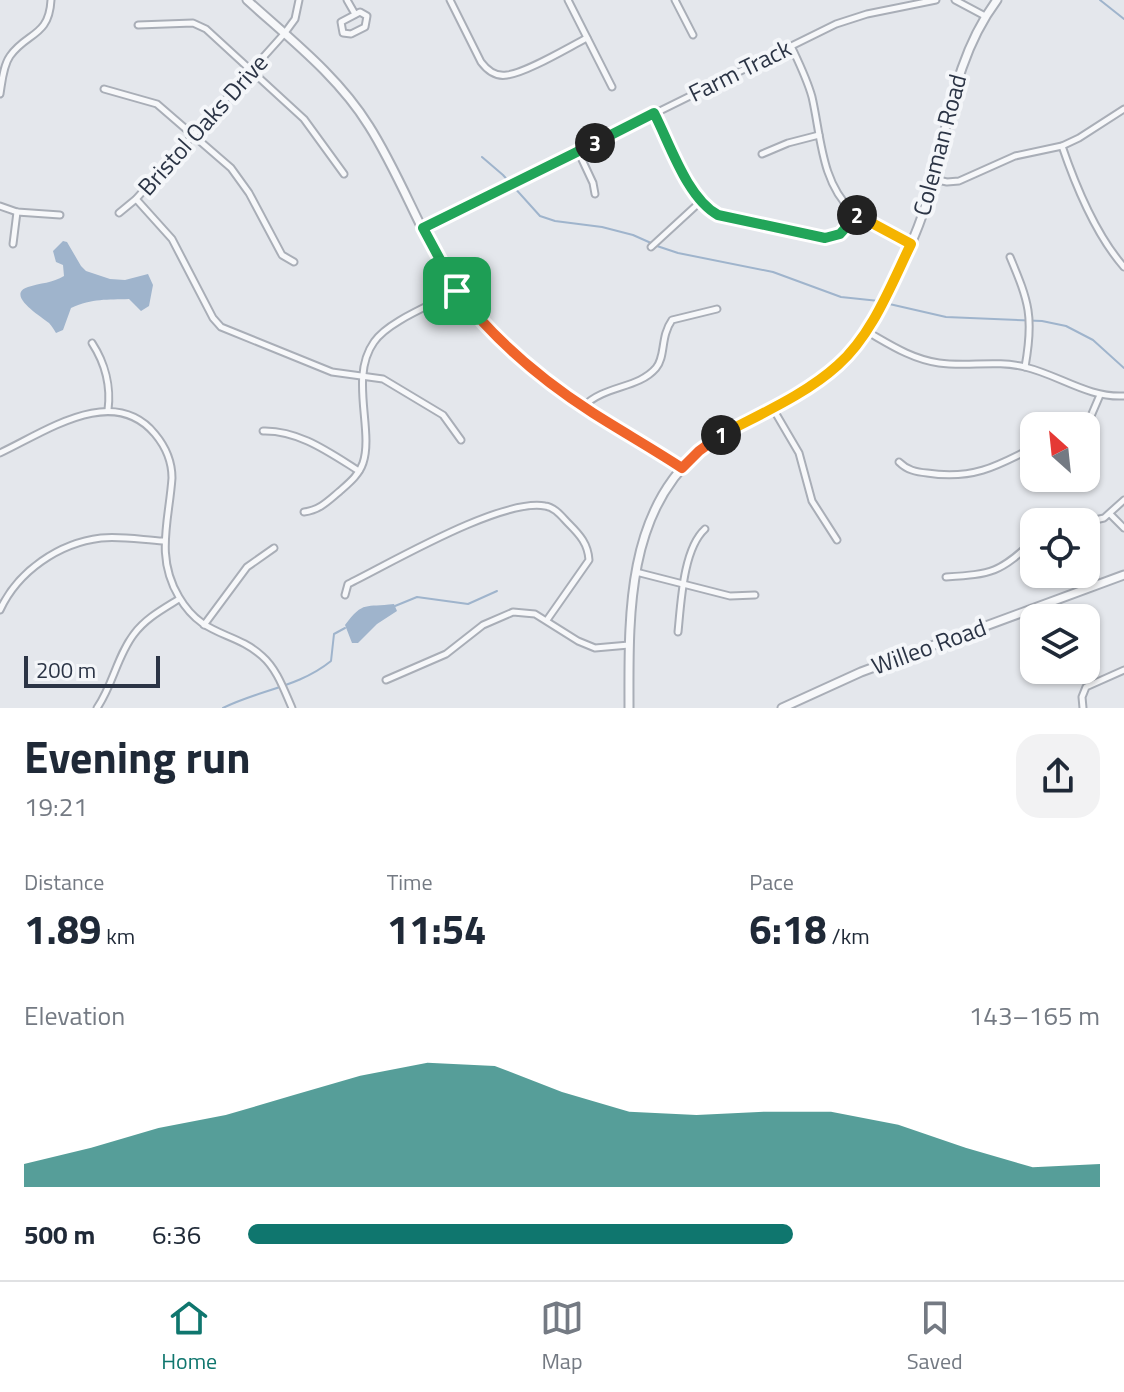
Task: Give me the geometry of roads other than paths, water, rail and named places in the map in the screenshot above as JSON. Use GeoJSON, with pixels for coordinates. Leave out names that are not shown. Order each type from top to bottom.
{"type":"FeatureCollection","features":[{"type":"Feature","properties":{"kind":"street"},"geometry":{"type":"LineString","coordinates":[[0,94],[9,57],[45,25],[51,0]]}},
{"type":"Feature","properties":{"kind":"street"},"geometry":{"type":"LineString","coordinates":[[247,0],[330,76],[359,111],[379,142],[457,291],[492,333],[583,406],[682,468]]}},
{"type":"Feature","properties":{"kind":"street","name":"Bristol Oaks Drive"},"geometry":{"type":"LineString","coordinates":[[119,213],[136,199],[284,34],[295,19],[299,0]]}},
{"type":"Feature","properties":{"kind":"street"},"geometry":{"type":"LineString","coordinates":[[347,0],[355,14]]}},
{"type":"Feature","properties":{"kind":"street"},"geometry":{"type":"LineString","coordinates":[[450,0],[481,62],[497,75],[514,74],[587,38]]}},
{"type":"Feature","properties":{"kind":"street"},"geometry":{"type":"LineString","coordinates":[[568,0],[612,87]]}},
{"type":"Feature","properties":{"kind":"street"},"geometry":{"type":"LineString","coordinates":[[688,0],[677,2],[693,35]]}},
{"type":"Feature","properties":{"kind":"street","name":"Farm Track"},"geometry":{"type":"LineString","coordinates":[[423,228],[856,16],[936,0]]}},
{"type":"Feature","properties":{"kind":"street"},"geometry":{"type":"LineString","coordinates":[[955,0],[985,16]]}},
{"type":"Feature","properties":{"kind":"street","name":"Coleman Road"},"geometry":{"type":"LineString","coordinates":[[629,708],[631,598],[653,513],[682,468],[718,437],[837,366],[866,331],[911,244],[933,179],[961,67],[971,40],[997,0]]}},
{"type":"Feature","properties":{"kind":"street"},"geometry":{"type":"LineString","coordinates":[[364,13],[367,24],[351,34],[343,33],[341,22],[355,14],[364,13]]}},
{"type":"Feature","properties":{"kind":"street"},"geometry":{"type":"LineString","coordinates":[[138,25],[198,24],[252,69],[304,119],[344,174]]}},
{"type":"Feature","properties":{"kind":"street"},"geometry":{"type":"LineString","coordinates":[[791,46],[809,86],[831,183],[841,200],[855,214],[911,244]]}},
{"type":"Feature","properties":{"kind":"street"},"geometry":{"type":"LineString","coordinates":[[104,89],[157,104],[194,135],[240,178],[282,255],[294,262]]}},
{"type":"Feature","properties":{"kind":"street"},"geometry":{"type":"LineString","coordinates":[[933,179],[959,181],[1015,156],[1062,146],[1124,109]]}},
{"type":"Feature","properties":{"kind":"street"},"geometry":{"type":"LineString","coordinates":[[654,113],[700,202],[724,217],[825,238],[840,234],[855,214]]}},
{"type":"Feature","properties":{"kind":"street"},"geometry":{"type":"LineString","coordinates":[[762,154],[819,135]]}},
{"type":"Feature","properties":{"kind":"street"},"geometry":{"type":"LineString","coordinates":[[1062,146],[1106,244],[1124,267]]}},
{"type":"Feature","properties":{"kind":"street"},"geometry":{"type":"LineString","coordinates":[[578,151],[595,194]]}},
{"type":"Feature","properties":{"kind":"street"},"geometry":{"type":"LineString","coordinates":[[136,199],[172,239],[213,318],[221,327],[332,372],[383,379],[437,410],[449,421],[461,440]]}},
{"type":"Feature","properties":{"kind":"street"},"geometry":{"type":"LineString","coordinates":[[651,247],[700,202]]}},
{"type":"Feature","properties":{"kind":"street"},"geometry":{"type":"LineString","coordinates":[[0,206],[17,212],[60,215]]}},
{"type":"Feature","properties":{"kind":"street"},"geometry":{"type":"LineString","coordinates":[[13,244],[17,212]]}},
{"type":"Feature","properties":{"kind":"street"},"geometry":{"type":"LineString","coordinates":[[1010,257],[1030,312],[1031,335],[1025,367]]}},
{"type":"Feature","properties":{"kind":"street"},"geometry":{"type":"LineString","coordinates":[[304,512],[317,511],[359,471],[365,451],[362,407],[364,376],[368,352],[380,334],[457,291]]}},
{"type":"Feature","properties":{"kind":"street"},"geometry":{"type":"LineString","coordinates":[[583,406],[600,392],[623,388],[653,371],[658,366],[663,338],[672,320],[717,309]]}},
{"type":"Feature","properties":{"kind":"street"},"geometry":{"type":"LineString","coordinates":[[866,331],[905,353],[929,361],[1025,367],[1100,395],[1124,396]]}},
{"type":"Feature","properties":{"kind":"street"},"geometry":{"type":"LineString","coordinates":[[92,343],[107,381],[110,396],[108,410]]}},
{"type":"Feature","properties":{"kind":"street"},"geometry":{"type":"LineString","coordinates":[[1093,412],[1100,395]]}},
{"type":"Feature","properties":{"kind":"street"},"geometry":{"type":"LineString","coordinates":[[772,407],[799,453],[812,501],[837,540]]}},
{"type":"Feature","properties":{"kind":"street"},"geometry":{"type":"LineString","coordinates":[[0,453],[81,416],[108,410],[145,423],[166,451],[172,480],[163,541],[167,570],[179,599],[204,625],[261,655],[275,672],[292,708]]}},
{"type":"Feature","properties":{"kind":"street"},"geometry":{"type":"LineString","coordinates":[[263,431],[310,442],[359,471]]}},
{"type":"Feature","properties":{"kind":"street"},"geometry":{"type":"LineString","coordinates":[[899,462],[912,471],[961,476],[995,467],[1020,454]]}},
{"type":"Feature","properties":{"kind":"street"},"geometry":{"type":"LineString","coordinates":[[1100,517],[1110,514],[1124,500]]}},
{"type":"Feature","properties":{"kind":"street"},"geometry":{"type":"LineString","coordinates":[[345,595],[348,584],[494,512],[544,505],[558,513],[578,532],[587,547],[589,560],[547,620]]}},
{"type":"Feature","properties":{"kind":"street"},"geometry":{"type":"LineString","coordinates":[[1110,514],[1124,528]]}},
{"type":"Feature","properties":{"kind":"street"},"geometry":{"type":"LineString","coordinates":[[678,632],[693,543],[705,529]]}},
{"type":"Feature","properties":{"kind":"street"},"geometry":{"type":"LineString","coordinates":[[0,610],[23,576],[64,549],[103,538],[163,541]]}},
{"type":"Feature","properties":{"kind":"street"},"geometry":{"type":"LineString","coordinates":[[204,625],[247,567],[274,548]]}},
{"type":"Feature","properties":{"kind":"street"},"geometry":{"type":"LineString","coordinates":[[946,577],[995,571],[1020,553]]}},
{"type":"Feature","properties":{"kind":"street"},"geometry":{"type":"LineString","coordinates":[[636,572],[730,596],[755,595]]}},
{"type":"Feature","properties":{"kind":"street","name":"Willeo Road"},"geometry":{"type":"LineString","coordinates":[[782,708],[861,672],[1124,575]]}},
{"type":"Feature","properties":{"kind":"street"},"geometry":{"type":"LineString","coordinates":[[97,708],[135,633],[151,617],[179,599]]}},
{"type":"Feature","properties":{"kind":"street"},"geometry":{"type":"LineString","coordinates":[[386,680],[446,654],[483,625],[513,612],[535,614],[595,648],[629,645]]}},
{"type":"Feature","properties":{"kind":"street"},"geometry":{"type":"LineString","coordinates":[[1083,708],[1082,697],[1086,687],[1124,670]]}},
{"type":"Feature","properties":{"kind":"water"},"geometry":{"type":"Polygon","coordinates":[[[63,241],[67,242],[86,271],[125,280],[148,274],[153,285],[149,306],[141,311],[129,299],[86,303],[71,308],[63,330],[56,333],[20,295],[28,287],[64,276],[63,265],[56,262],[53,251],[63,241]]]}},
{"type":"Feature","properties":{"kind":"water"},"geometry":{"type":"Polygon","coordinates":[[[394,604],[397,611],[377,624],[358,643],[352,643],[345,625],[361,608],[394,604]]]}},
{"type":"Feature","properties":{"kind":"waterway"},"geometry":{"type":"LineString","coordinates":[[1100,0],[1124,19]]}},
{"type":"Feature","properties":{"kind":"waterway"},"geometry":{"type":"LineString","coordinates":[[482,157],[540,216],[602,227],[651,243]]}},
{"type":"Feature","properties":{"kind":"waterway"},"geometry":{"type":"LineString","coordinates":[[657,246],[773,272],[841,297],[879,301]]}},
{"type":"Feature","properties":{"kind":"waterway"},"geometry":{"type":"LineString","coordinates":[[885,303],[946,317],[1042,321],[1066,326],[1093,340],[1124,368]]}},
{"type":"Feature","properties":{"kind":"waterway"},"geometry":{"type":"LineString","coordinates":[[395,606],[417,597],[468,604],[497,591]]}},
{"type":"Feature","properties":{"kind":"waterway"},"geometry":{"type":"LineString","coordinates":[[223,708],[319,670],[331,661],[334,634],[345,628]]}}]}
